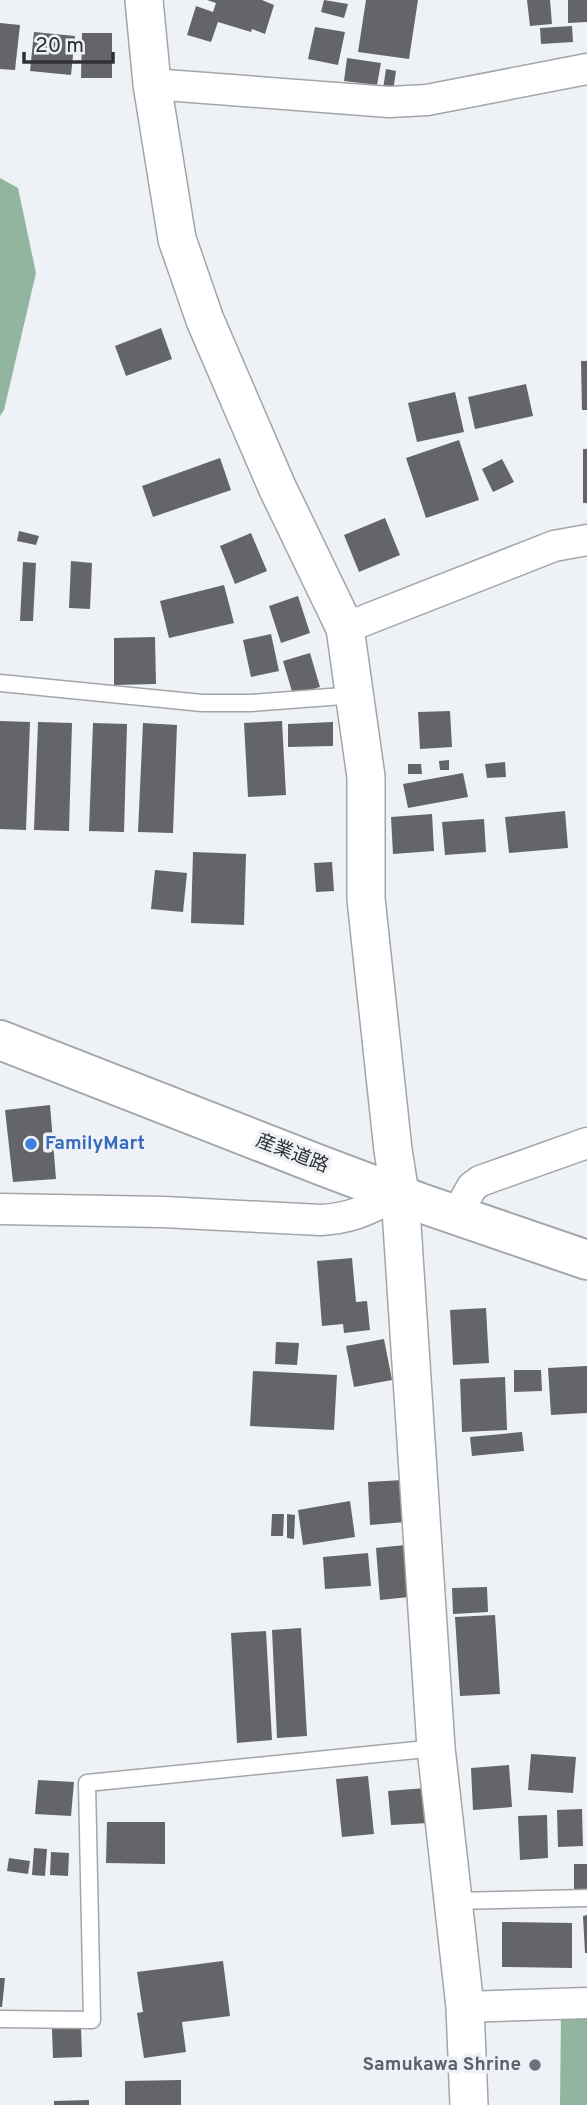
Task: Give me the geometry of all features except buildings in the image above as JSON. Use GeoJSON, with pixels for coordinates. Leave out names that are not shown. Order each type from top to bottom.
{"type":"FeatureCollection","features":[{"type":"Feature","properties":{"kind":"main road","name":"産業道路"},"geometry":{"type":"LineString","coordinates":[[1,1043],[400,1194],[587,1260]]}},
{"type":"Feature","properties":{"kind":"street"},"geometry":{"type":"LineString","coordinates":[[144,0],[152,84],[177,239],[205,320],[276,486],[345,628],[356,695],[366,777],[366,899],[400,1194],[436,1748],[465,2007],[469,2105]]}},
{"type":"Feature","properties":{"kind":"street"},"geometry":{"type":"LineString","coordinates":[[152,84],[389,102],[427,100],[587,69]]}},
{"type":"Feature","properties":{"kind":"street"},"geometry":{"type":"LineString","coordinates":[[345,628],[554,547],[587,540]]}},
{"type":"Feature","properties":{"kind":"street"},"geometry":{"type":"LineString","coordinates":[[457,1214],[472,1187],[480,1181],[587,1143]]}},
{"type":"Feature","properties":{"kind":"street"},"geometry":{"type":"LineString","coordinates":[[0,1209],[163,1212],[321,1220],[343,1219],[359,1214],[400,1194]]}},
{"type":"Feature","properties":{"kind":"street"},"geometry":{"type":"LineString","coordinates":[[465,2007],[587,2003]]}},
{"type":"Feature","properties":{"kind":"lane"},"geometry":{"type":"LineString","coordinates":[[0,683],[202,703],[251,703],[356,695]]}},
{"type":"Feature","properties":{"kind":"lane"},"geometry":{"type":"LineString","coordinates":[[0,2019],[92,2020],[86,1783],[436,1748]]}},
{"type":"Feature","properties":{"kind":"lane"},"geometry":{"type":"LineString","coordinates":[[454,1901],[587,1898]]}},
{"type":"Feature","properties":{"kind":"green space"},"geometry":{"type":"Polygon","coordinates":[[[0,178],[18,188],[36,273],[4,410],[0,416],[0,178]]]}},
{"type":"Feature","properties":{"kind":"green space"},"geometry":{"type":"Polygon","coordinates":[[[561,2015],[587,2015],[587,2105],[560,2105],[561,2015]]]}},
{"type":"Feature","properties":{"kind":"place","name":"FamilyMart"},"geometry":{"type":"Point","coordinates":[31,1144]}},
{"type":"Feature","properties":{"kind":"place","name":"Samukawa Shrine"},"geometry":{"type":"Point","coordinates":[535,2065]}}]}
